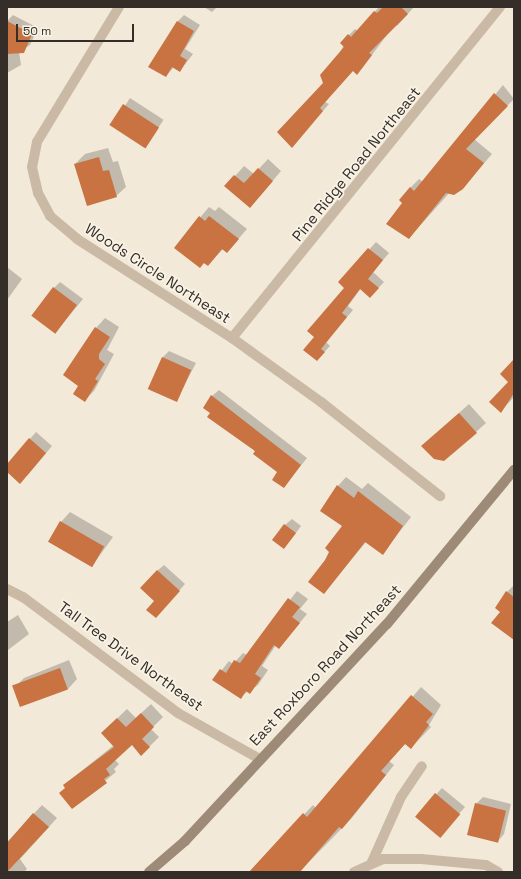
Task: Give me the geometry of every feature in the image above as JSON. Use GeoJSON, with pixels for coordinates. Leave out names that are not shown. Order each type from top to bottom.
{"type":"FeatureCollection","features":[{"type":"Feature","properties":{"kind":"main road","name":"East Roxboro Road Northeast"},"geometry":{"type":"LineString","coordinates":[[149,872],[185,841],[258,758],[387,624],[514,470]]}},
{"type":"Feature","properties":{"kind":"street","name":"Woods Circle Northeast"},"geometry":{"type":"LineString","coordinates":[[119,7],[37,142],[32,167],[38,193],[50,216],[77,239],[232,338],[321,402],[440,496]]}},
{"type":"Feature","properties":{"kind":"street","name":"Pine Ridge Road Northeast"},"geometry":{"type":"LineString","coordinates":[[232,338],[500,7]]}},
{"type":"Feature","properties":{"kind":"street","name":"Tall Tree Drive Northeast"},"geometry":{"type":"LineString","coordinates":[[7,589],[23,597],[178,713],[258,758]]}},
{"type":"Feature","properties":{"kind":"street"},"geometry":{"type":"LineString","coordinates":[[371,864],[402,797],[422,766]]}},
{"type":"Feature","properties":{"kind":"street"},"geometry":{"type":"LineString","coordinates":[[354,872],[383,859],[421,859],[486,866],[498,872]]}},
{"type":"Feature","properties":{"kind":"building"},"geometry":{"type":"Polygon","coordinates":[[[383,7],[401,7],[408,14],[369,53],[372,55],[357,75],[353,71],[320,108],[323,111],[292,148],[277,132],[323,83],[320,75],[344,47],[340,43],[348,34],[351,37],[374,11],[377,13],[383,7]]]}},
{"type":"Feature","properties":{"kind":"building"},"geometry":{"type":"Polygon","coordinates":[[[7,21],[32,34],[24,53],[7,54],[7,21]]]}},
{"type":"Feature","properties":{"kind":"building"},"geometry":{"type":"Polygon","coordinates":[[[177,21],[194,31],[180,56],[187,60],[180,72],[172,67],[166,77],[148,67],[177,21]]]}},
{"type":"Feature","properties":{"kind":"building"},"geometry":{"type":"Polygon","coordinates":[[[494,93],[508,106],[466,149],[484,163],[463,189],[454,195],[446,193],[409,239],[386,224],[402,203],[399,200],[410,187],[414,191],[494,93]]]}},
{"type":"Feature","properties":{"kind":"building"},"geometry":{"type":"Polygon","coordinates":[[[123,104],[159,127],[145,148],[109,125],[123,104]]]}},
{"type":"Feature","properties":{"kind":"building"},"geometry":{"type":"Polygon","coordinates":[[[99,157],[103,171],[109,170],[117,197],[87,206],[74,164],[99,157]]]}},
{"type":"Feature","properties":{"kind":"building"},"geometry":{"type":"Polygon","coordinates":[[[258,168],[273,181],[250,208],[224,186],[234,175],[244,183],[258,168]]]}},
{"type":"Feature","properties":{"kind":"building"},"geometry":{"type":"Polygon","coordinates":[[[199,216],[205,221],[209,216],[239,239],[227,253],[222,249],[208,266],[204,263],[200,268],[174,248],[199,216]]]}},
{"type":"Feature","properties":{"kind":"building"},"geometry":{"type":"Polygon","coordinates":[[[368,248],[383,260],[368,279],[379,288],[370,298],[360,289],[342,313],[347,317],[321,349],[325,352],[317,361],[303,350],[314,337],[307,331],[344,288],[338,282],[368,248]]]}},
{"type":"Feature","properties":{"kind":"building"},"geometry":{"type":"Polygon","coordinates":[[[53,287],[77,305],[55,334],[31,316],[53,287]]]}},
{"type":"Feature","properties":{"kind":"building"},"geometry":{"type":"Polygon","coordinates":[[[95,327],[110,337],[99,354],[99,359],[105,364],[95,379],[98,381],[85,402],[73,394],[78,386],[63,375],[95,327]]]}},
{"type":"Feature","properties":{"kind":"building"},"geometry":{"type":"Polygon","coordinates":[[[162,357],[191,370],[177,402],[148,389],[162,357]]]}},
{"type":"Feature","properties":{"kind":"building"},"geometry":{"type":"Polygon","coordinates":[[[514,359],[514,393],[501,413],[489,402],[508,382],[500,374],[514,359]]]}},
{"type":"Feature","properties":{"kind":"building"},"geometry":{"type":"Polygon","coordinates":[[[211,395],[301,465],[284,488],[272,480],[277,472],[253,454],[255,451],[207,417],[210,413],[203,408],[211,395]]]}},
{"type":"Feature","properties":{"kind":"building"},"geometry":{"type":"Polygon","coordinates":[[[459,413],[477,433],[444,461],[434,459],[421,446],[459,413]]]}},
{"type":"Feature","properties":{"kind":"building"},"geometry":{"type":"Polygon","coordinates":[[[29,438],[46,453],[20,484],[7,472],[7,464],[29,438]]]}},
{"type":"Feature","properties":{"kind":"building"},"geometry":{"type":"Polygon","coordinates":[[[337,485],[354,498],[358,491],[403,526],[383,555],[365,542],[324,594],[308,582],[325,560],[329,552],[325,548],[342,526],[320,511],[337,485]]]}},
{"type":"Feature","properties":{"kind":"building"},"geometry":{"type":"Polygon","coordinates":[[[60,521],[104,546],[92,567],[48,542],[60,521]]]}},
{"type":"Feature","properties":{"kind":"building"},"geometry":{"type":"Polygon","coordinates":[[[284,524],[296,533],[284,549],[272,540],[284,524]]]}},
{"type":"Feature","properties":{"kind":"building"},"geometry":{"type":"Polygon","coordinates":[[[157,570],[180,591],[156,618],[146,610],[154,601],[140,588],[157,570]]]}},
{"type":"Feature","properties":{"kind":"building"},"geometry":{"type":"Polygon","coordinates":[[[506,591],[514,597],[514,640],[491,623],[500,612],[495,608],[506,591]]]}},
{"type":"Feature","properties":{"kind":"building"},"geometry":{"type":"Polygon","coordinates":[[[288,598],[300,607],[292,617],[300,623],[279,649],[274,645],[255,674],[261,678],[250,694],[246,691],[241,699],[212,680],[220,669],[226,673],[234,660],[240,663],[288,598]]]}},
{"type":"Feature","properties":{"kind":"building"},"geometry":{"type":"Polygon","coordinates":[[[60,668],[68,690],[20,707],[12,685],[60,668]]]}},
{"type":"Feature","properties":{"kind":"building"},"geometry":{"type":"Polygon","coordinates":[[[411,695],[433,714],[426,722],[429,725],[411,749],[405,744],[381,771],[386,775],[342,829],[339,827],[300,872],[249,872],[303,813],[307,817],[411,695]]]}},
{"type":"Feature","properties":{"kind":"building"},"geometry":{"type":"Polygon","coordinates":[[[141,713],[154,727],[142,739],[150,747],[141,756],[132,745],[106,769],[110,775],[104,779],[107,783],[72,809],[59,793],[65,788],[63,785],[114,747],[101,733],[117,718],[126,727],[141,713]]]}},
{"type":"Feature","properties":{"kind":"building"},"geometry":{"type":"Polygon","coordinates":[[[435,793],[460,814],[440,838],[415,817],[435,793]]]}},
{"type":"Feature","properties":{"kind":"building"},"geometry":{"type":"Polygon","coordinates":[[[475,803],[506,811],[498,843],[467,835],[475,803]]]}},
{"type":"Feature","properties":{"kind":"building"},"geometry":{"type":"Polygon","coordinates":[[[33,813],[49,827],[7,872],[7,843],[33,813]]]}}]}
